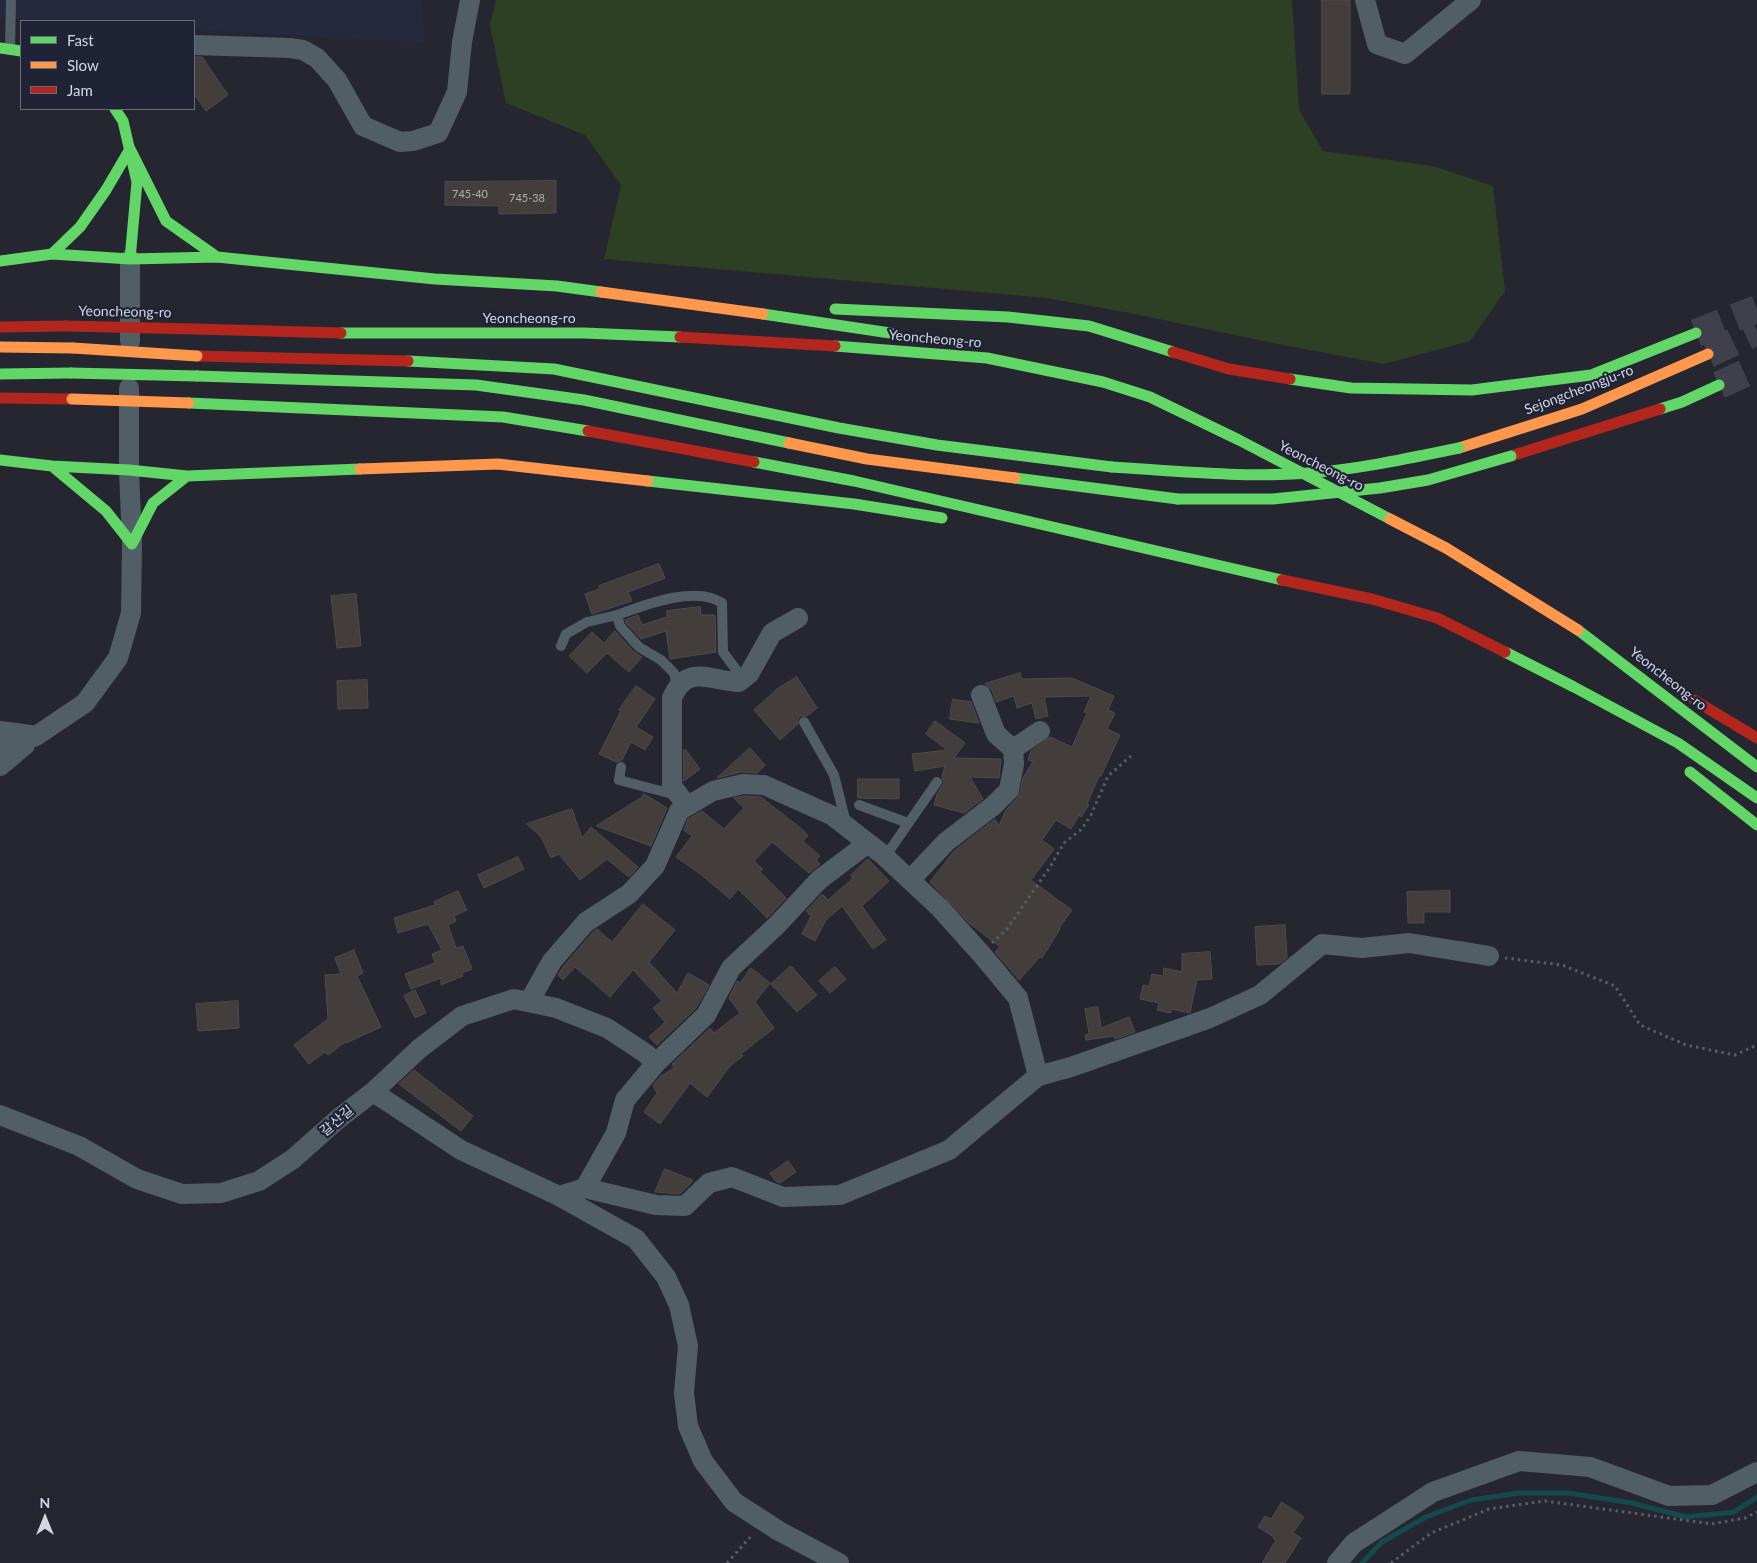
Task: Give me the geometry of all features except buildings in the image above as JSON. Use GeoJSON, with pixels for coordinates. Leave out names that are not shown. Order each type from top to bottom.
{"type":"FeatureCollection","features":[{"type":"Feature","properties":{"kind":"main road"},"geometry":{"type":"LineString","coordinates":[[116,110],[123,121],[137,182],[130,259]]}},
{"type":"Feature","properties":{"kind":"main road"},"geometry":{"type":"LineString","coordinates":[[52,254],[80,227],[106,190],[130,148]]}},
{"type":"Feature","properties":{"kind":"main road"},"geometry":{"type":"LineString","coordinates":[[130,148],[166,221],[217,257]]}},
{"type":"Feature","properties":{"kind":"main road"},"geometry":{"type":"LineString","coordinates":[[0,261],[52,254],[130,259],[217,257],[435,279],[557,286],[702,304],[897,334]]}},
{"type":"Feature","properties":{"kind":"main road"},"geometry":{"type":"LineString","coordinates":[[702,304],[799,308]]}},
{"type":"Feature","properties":{"kind":"main road"},"geometry":{"type":"LineString","coordinates":[[828,309],[1008,316],[1089,326],[1229,368],[1351,388],[1472,390],[1591,375],[1696,333]]}},
{"type":"Feature","properties":{"kind":"main road","name":"Yeoncheong-ro"},"geometry":{"type":"LineString","coordinates":[[0,327],[66,326],[386,334],[584,333],[771,341],[987,358],[1103,382],[1150,397],[1168,405],[1446,548],[1582,633],[1757,767]]}},
{"type":"Feature","properties":{"kind":"main road"},"geometry":{"type":"LineString","coordinates":[[954,344],[1002,352],[1103,382]]}},
{"type":"Feature","properties":{"kind":"main road","name":"Sejongcheongju-ro"},"geometry":{"type":"LineString","coordinates":[[0,347],[73,348],[197,356],[423,361],[554,369],[839,428],[937,445],[1112,467],[1236,474],[1309,472],[1384,464],[1459,448],[1582,408],[1708,354]]}},
{"type":"Feature","properties":{"kind":"main road"},"geometry":{"type":"LineString","coordinates":[[0,374],[71,373],[476,385],[584,400],[867,459],[1178,498],[1273,499],[1380,488],[1428,480],[1682,402],[1719,385]]}},
{"type":"Feature","properties":{"kind":"main road"},"geometry":{"type":"LineString","coordinates":[[0,398],[189,403],[503,417],[651,442],[854,481],[1372,599],[1437,618],[1574,687],[1678,743],[1757,798]]}},
{"type":"Feature","properties":{"kind":"main road"},"geometry":{"type":"LineString","coordinates":[[0,460],[52,466],[129,470],[187,476],[498,464],[854,504],[950,519]]}},
{"type":"Feature","properties":{"kind":"main road"},"geometry":{"type":"LineString","coordinates":[[52,466],[106,510],[132,544],[153,503],[187,476]]}},
{"type":"Feature","properties":{"kind":"main road"},"geometry":{"type":"LineString","coordinates":[[1008,528],[1171,554]]}},
{"type":"Feature","properties":{"kind":"main road"},"geometry":{"type":"LineString","coordinates":[[1582,633],[1666,683]]}},
{"type":"Feature","properties":{"kind":"main road"},"geometry":{"type":"LineString","coordinates":[[1574,687],[1643,738]]}},
{"type":"Feature","properties":{"kind":"main road"},"geometry":{"type":"LineString","coordinates":[[1682,693],[1757,738]]}},
{"type":"Feature","properties":{"kind":"main road"},"geometry":{"type":"LineString","coordinates":[[1682,766],[1757,825]]}},
{"type":"Feature","properties":{"kind":"street"},"geometry":{"type":"LineString","coordinates":[[195,45],[303,50],[316,58],[337,80],[362,126],[400,142],[413,141],[438,133],[458,92],[462,42],[470,0]]}},
{"type":"Feature","properties":{"kind":"street"},"geometry":{"type":"LineString","coordinates":[[1365,0],[1377,44],[1405,54],[1471,0]]}},
{"type":"Feature","properties":{"kind":"street"},"geometry":{"type":"LineString","coordinates":[[0,766],[36,736],[85,703],[118,658],[131,613],[132,544],[129,470],[130,259]]}},
{"type":"Feature","properties":{"kind":"street"},"geometry":{"type":"LineString","coordinates":[[683,801],[672,786],[672,698],[677,686],[690,677],[704,676],[726,682],[738,682],[749,674],[772,633],[798,618]]}},
{"type":"Feature","properties":{"kind":"street"},"geometry":{"type":"LineString","coordinates":[[910,880],[946,842],[993,806],[1009,790],[1014,764],[1013,749],[996,734],[982,695]]}},
{"type":"Feature","properties":{"kind":"street"},"geometry":{"type":"LineString","coordinates":[[1013,749],[1040,730]]}},
{"type":"Feature","properties":{"kind":"street"},"geometry":{"type":"LineString","coordinates":[[0,731],[36,736]]}},
{"type":"Feature","properties":{"kind":"street"},"geometry":{"type":"LineString","coordinates":[[0,749],[36,736]]}},
{"type":"Feature","properties":{"kind":"street"},"geometry":{"type":"LineString","coordinates":[[529,1002],[552,961],[586,922],[629,894],[655,866],[683,801],[743,784],[764,785],[833,816],[885,857],[940,908],[1018,998],[1038,1076]]}},
{"type":"Feature","properties":{"kind":"street"},"geometry":{"type":"LineString","coordinates":[[585,1188],[616,1132],[625,1100],[656,1063],[706,1014],[731,968],[777,925],[819,880],[868,844]]}},
{"type":"Feature","properties":{"kind":"street"},"geometry":{"type":"LineString","coordinates":[[559,1196],[585,1188],[656,1205],[685,1206],[709,1182],[732,1177],[783,1196],[840,1195],[949,1150],[1038,1076],[1071,1067],[1210,1018],[1260,995],[1322,944],[1362,948],[1409,943],[1489,956]]}},
{"type":"Feature","properties":{"kind":"street"},"geometry":{"type":"LineString","coordinates":[[1460,951],[1489,956]]}},
{"type":"Feature","properties":{"kind":"street","name":"갈산길"},"geometry":{"type":"LineString","coordinates":[[0,1115],[79,1146],[137,1179],[182,1194],[221,1194],[259,1181],[294,1159],[338,1118],[373,1092],[419,1049],[462,1016],[514,999],[556,1008],[608,1028],[645,1052],[656,1063]]}},
{"type":"Feature","properties":{"kind":"street"},"geometry":{"type":"LineString","coordinates":[[373,1092],[461,1150],[559,1196],[636,1239],[666,1277],[679,1305],[688,1346],[684,1393],[688,1426],[703,1461],[734,1502],[764,1522],[839,1563]]}},
{"type":"Feature","properties":{"kind":"street"},"geometry":{"type":"LineString","coordinates":[[1337,1563],[1354,1543],[1433,1492],[1519,1461],[1590,1467],[1669,1496],[1712,1495],[1757,1472]]}},
{"type":"Feature","properties":{"kind":"lane"},"geometry":{"type":"LineString","coordinates":[[10,49],[11,0]]}},
{"type":"Feature","properties":{"kind":"lane"},"geometry":{"type":"LineString","coordinates":[[561,646],[566,634],[587,622],[676,598],[697,595],[713,597],[722,602],[723,652],[743,679]]}},
{"type":"Feature","properties":{"kind":"lane"},"geometry":{"type":"LineString","coordinates":[[617,615],[620,626],[639,647],[661,660],[674,673],[677,686]]}},
{"type":"Feature","properties":{"kind":"lane"},"geometry":{"type":"LineString","coordinates":[[804,722],[834,775],[847,827]]}},
{"type":"Feature","properties":{"kind":"lane"},"geometry":{"type":"LineString","coordinates":[[622,767],[619,780],[683,801]]}},
{"type":"Feature","properties":{"kind":"lane"},"geometry":{"type":"LineString","coordinates":[[885,857],[937,782]]}},
{"type":"Feature","properties":{"kind":"lane"},"geometry":{"type":"LineString","coordinates":[[860,805],[908,823]]}},
{"type":"Feature","properties":{"kind":"path"},"geometry":{"type":"LineString","coordinates":[[981,954],[1006,929],[1050,867],[1064,843],[1082,829],[1091,815],[1108,776],[1131,756]]}},
{"type":"Feature","properties":{"kind":"path"},"geometry":{"type":"LineString","coordinates":[[1489,956],[1562,965],[1615,986],[1640,1026],[1686,1045],[1735,1055],[1757,1045]]}},
{"type":"Feature","properties":{"kind":"path"},"geometry":{"type":"LineString","coordinates":[[1391,1563],[1431,1533],[1489,1509],[1508,1506],[1545,1501],[1712,1524],[1745,1518],[1757,1512]]}},
{"type":"Feature","properties":{"kind":"path"},"geometry":{"type":"LineString","coordinates":[[726,1563],[764,1522]]}},
{"type":"Feature","properties":{"kind":"shaded area"},"geometry":{"type":"Polygon","coordinates":[[[0,0],[421,0],[425,43],[195,30],[195,20],[33,20],[0,18],[0,0]]]}},
{"type":"Feature","properties":{"kind":"green space"},"geometry":{"type":"Polygon","coordinates":[[[496,0],[1292,0],[1299,110],[1323,151],[1433,166],[1493,186],[1505,291],[1470,341],[1384,364],[1047,298],[604,259],[621,185],[585,135],[506,103],[490,25],[496,0]]]}},
{"type":"Feature","properties":{"kind":"waterway"},"geometry":{"type":"LineString","coordinates":[[1362,1563],[1382,1542],[1426,1517],[1471,1500],[1519,1493],[1568,1493],[1632,1503],[1686,1517],[1734,1512],[1757,1497]]}},
{"type":"Feature","properties":{"kind":"tunnel"},"geometry":{"type":"LineString","coordinates":[[1696,333],[1757,309]]}},
{"type":"Feature","properties":{"kind":"tunnel"},"geometry":{"type":"LineString","coordinates":[[1708,354],[1757,331]]}},
{"type":"Feature","properties":{"kind":"tunnel"},"geometry":{"type":"LineString","coordinates":[[1719,385],[1757,368]]}},
{"type":"Feature","properties":{"kind":"traffic: fast"},"geometry":{"type":"LineString","coordinates":[[0,48],[20,51]]}},
{"type":"Feature","properties":{"kind":"traffic: fast"},"geometry":{"type":"LineString","coordinates":[[116,110],[123,121],[137,182],[130,259]]}},
{"type":"Feature","properties":{"kind":"traffic: fast"},"geometry":{"type":"LineString","coordinates":[[130,149],[166,221],[217,257]]}},
{"type":"Feature","properties":{"kind":"traffic: fast"},"geometry":{"type":"LineString","coordinates":[[52,254],[80,227],[106,190],[130,149]]}},
{"type":"Feature","properties":{"kind":"traffic: fast"},"geometry":{"type":"LineString","coordinates":[[0,261],[52,254],[130,259],[217,257],[435,279],[557,286],[601,292]]}},
{"type":"Feature","properties":{"kind":"traffic: fast"},"geometry":{"type":"LineString","coordinates":[[835,309],[1008,317],[1089,326],[1173,352]]}},
{"type":"Feature","properties":{"kind":"traffic: fast"},"geometry":{"type":"LineString","coordinates":[[763,314],[890,333]]}},
{"type":"Feature","properties":{"kind":"traffic: fast"},"geometry":{"type":"LineString","coordinates":[[341,333],[584,333],[680,337]]}},
{"type":"Feature","properties":{"kind":"traffic: fast"},"geometry":{"type":"LineString","coordinates":[[1290,379],[1351,388],[1472,390],[1591,375],[1696,333]]}},
{"type":"Feature","properties":{"kind":"traffic: fast"},"geometry":{"type":"LineString","coordinates":[[835,346],[987,358],[1103,382],[1150,397],[1239,440],[1390,519]]}},
{"type":"Feature","properties":{"kind":"traffic: fast"},"geometry":{"type":"LineString","coordinates":[[408,361],[554,369],[839,428],[937,445],[1112,467]]}},
{"type":"Feature","properties":{"kind":"traffic: fast"},"geometry":{"type":"LineString","coordinates":[[0,374],[71,373]]}},
{"type":"Feature","properties":{"kind":"traffic: fast"},"geometry":{"type":"LineString","coordinates":[[71,373],[197,376]]}},
{"type":"Feature","properties":{"kind":"traffic: fast"},"geometry":{"type":"LineString","coordinates":[[197,376],[476,385],[584,400],[789,443]]}},
{"type":"Feature","properties":{"kind":"traffic: fast"},"geometry":{"type":"LineString","coordinates":[[1660,409],[1682,402],[1719,385]]}},
{"type":"Feature","properties":{"kind":"traffic: fast"},"geometry":{"type":"LineString","coordinates":[[189,403],[503,417],[588,431]]}},
{"type":"Feature","properties":{"kind":"traffic: fast"},"geometry":{"type":"LineString","coordinates":[[1112,467],[1260,475],[1309,473],[1366,466],[1459,448]]}},
{"type":"Feature","properties":{"kind":"traffic: fast"},"geometry":{"type":"LineString","coordinates":[[1178,499],[1273,499],[1380,488],[1428,480],[1511,456]]}},
{"type":"Feature","properties":{"kind":"traffic: fast"},"geometry":{"type":"LineString","coordinates":[[0,460],[52,466],[129,470],[187,476],[360,469]]}},
{"type":"Feature","properties":{"kind":"traffic: fast"},"geometry":{"type":"LineString","coordinates":[[754,462],[854,481],[1282,580]]}},
{"type":"Feature","properties":{"kind":"traffic: fast"},"geometry":{"type":"LineString","coordinates":[[52,466],[106,511],[132,544],[153,503],[187,476]]}},
{"type":"Feature","properties":{"kind":"traffic: fast"},"geometry":{"type":"LineString","coordinates":[[1015,478],[1178,499]]}},
{"type":"Feature","properties":{"kind":"traffic: fast"},"geometry":{"type":"LineString","coordinates":[[648,481],[854,504],[942,518]]}},
{"type":"Feature","properties":{"kind":"traffic: fast"},"geometry":{"type":"LineString","coordinates":[[1578,630],[1757,767]]}},
{"type":"Feature","properties":{"kind":"traffic: fast"},"geometry":{"type":"LineString","coordinates":[[1505,652],[1678,743],[1757,798]]}},
{"type":"Feature","properties":{"kind":"traffic: fast"},"geometry":{"type":"LineString","coordinates":[[1690,772],[1757,825]]}},
{"type":"Feature","properties":{"kind":"traffic: slow"},"geometry":{"type":"LineString","coordinates":[[601,292],[763,314]]}},
{"type":"Feature","properties":{"kind":"traffic: slow"},"geometry":{"type":"LineString","coordinates":[[0,347],[73,348]]}},
{"type":"Feature","properties":{"kind":"traffic: slow"},"geometry":{"type":"LineString","coordinates":[[73,348],[197,356]]}},
{"type":"Feature","properties":{"kind":"traffic: slow"},"geometry":{"type":"LineString","coordinates":[[1459,448],[1582,409],[1708,354]]}},
{"type":"Feature","properties":{"kind":"traffic: slow"},"geometry":{"type":"LineString","coordinates":[[72,399],[189,403]]}},
{"type":"Feature","properties":{"kind":"traffic: slow"},"geometry":{"type":"LineString","coordinates":[[789,443],[867,459],[1015,478]]}},
{"type":"Feature","properties":{"kind":"traffic: slow"},"geometry":{"type":"LineString","coordinates":[[360,469],[498,464],[648,481]]}},
{"type":"Feature","properties":{"kind":"traffic: slow"},"geometry":{"type":"LineString","coordinates":[[1390,519],[1446,548],[1578,630]]}},
{"type":"Feature","properties":{"kind":"traffic: jam"},"geometry":{"type":"LineString","coordinates":[[0,327],[66,326]]}},
{"type":"Feature","properties":{"kind":"traffic: jam"},"geometry":{"type":"LineString","coordinates":[[66,326],[196,329]]}},
{"type":"Feature","properties":{"kind":"traffic: jam"},"geometry":{"type":"LineString","coordinates":[[196,329],[341,333]]}},
{"type":"Feature","properties":{"kind":"traffic: jam"},"geometry":{"type":"LineString","coordinates":[[680,337],[835,346]]}},
{"type":"Feature","properties":{"kind":"traffic: jam"},"geometry":{"type":"LineString","coordinates":[[1173,352],[1229,369],[1290,379]]}},
{"type":"Feature","properties":{"kind":"traffic: jam"},"geometry":{"type":"LineString","coordinates":[[197,356],[408,361]]}},
{"type":"Feature","properties":{"kind":"traffic: jam"},"geometry":{"type":"LineString","coordinates":[[0,398],[72,399]]}},
{"type":"Feature","properties":{"kind":"traffic: jam"},"geometry":{"type":"LineString","coordinates":[[1511,456],[1660,409]]}},
{"type":"Feature","properties":{"kind":"traffic: jam"},"geometry":{"type":"LineString","coordinates":[[588,431],[754,462]]}},
{"type":"Feature","properties":{"kind":"traffic: jam"},"geometry":{"type":"LineString","coordinates":[[1282,580],[1372,599],[1437,618],[1505,652]]}},
{"type":"Feature","properties":{"kind":"traffic: jam"},"geometry":{"type":"LineString","coordinates":[[1694,700],[1757,738]]}}]}
